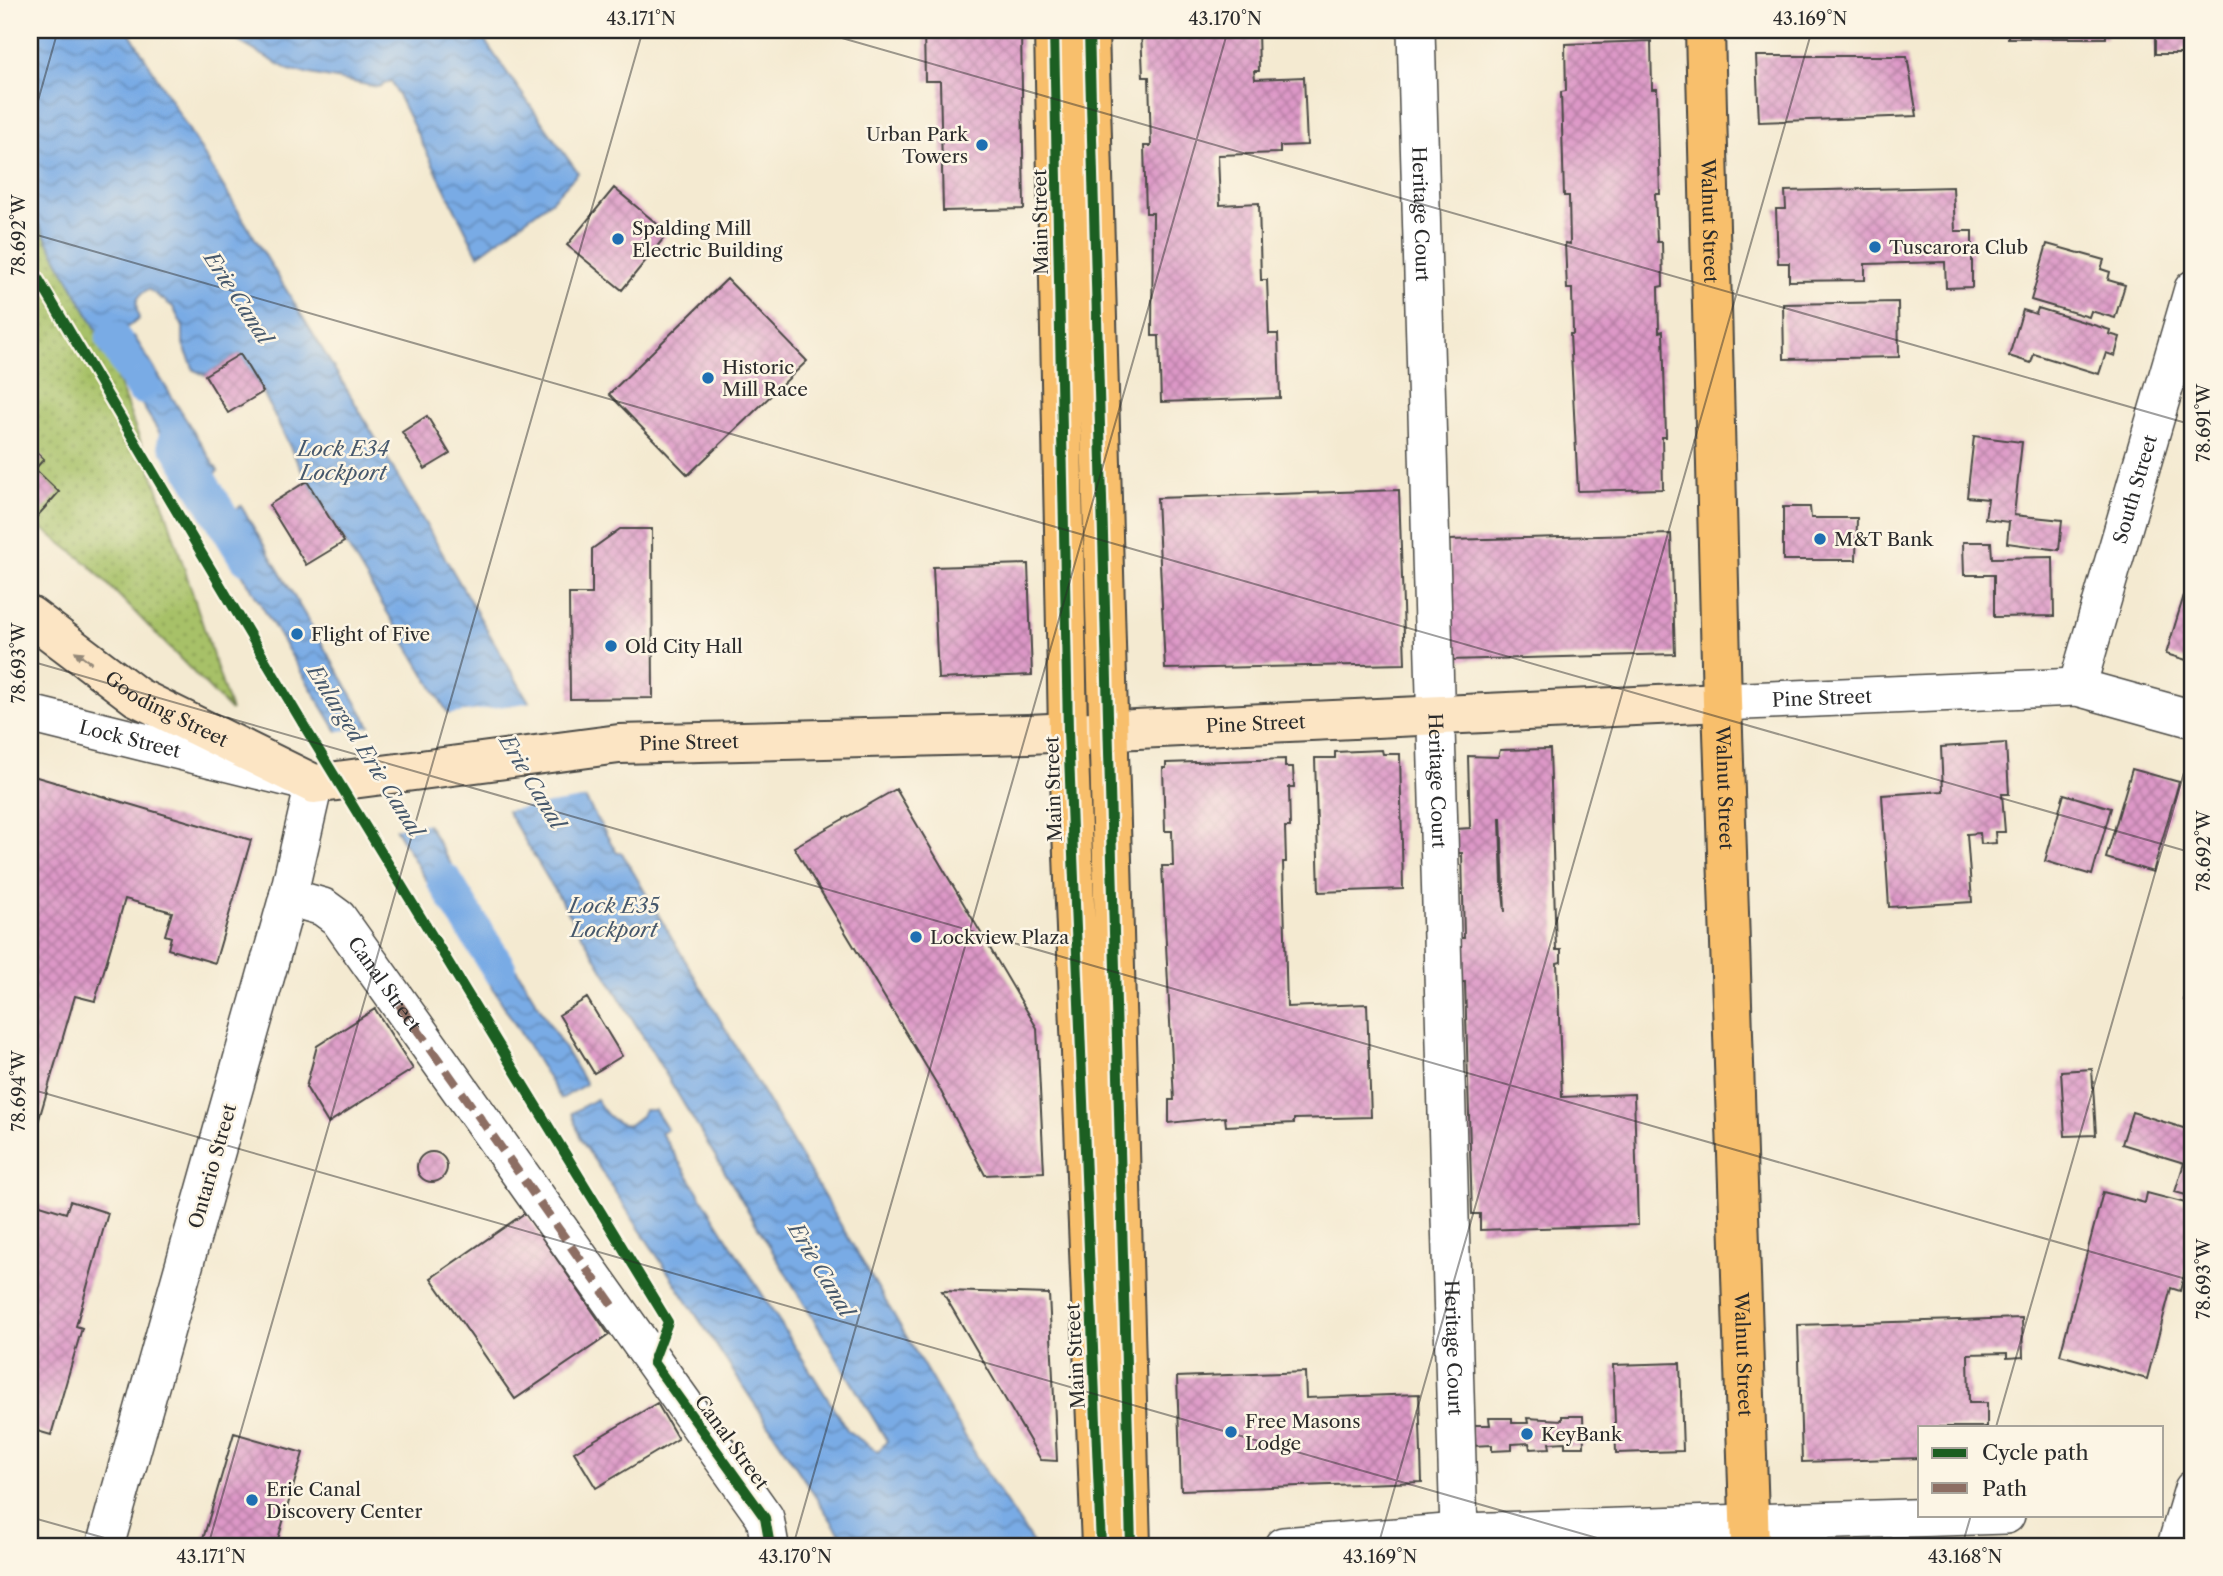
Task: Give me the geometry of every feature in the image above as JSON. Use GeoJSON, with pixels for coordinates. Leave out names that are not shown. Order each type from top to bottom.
{"type":"FeatureCollection","features":[{"type":"Feature","properties":{"kind":"main road","name":"Main Street"},"geometry":{"type":"LineString","coordinates":[[1054,30],[1068,731],[1101,1546]]}},
{"type":"Feature","properties":{"kind":"main road"},"geometry":{"type":"LineString","coordinates":[[1089,30],[1131,1546]]}},
{"type":"Feature","properties":{"kind":"main road","name":"Walnut Street"},"geometry":{"type":"LineString","coordinates":[[1705,30],[1722,702],[1749,1535]]}},
{"type":"Feature","properties":{"kind":"street","name":"Heritage Court"},"geometry":{"type":"LineString","coordinates":[[1416,30],[1460,1532]]}},
{"type":"Feature","properties":{"kind":"street","name":"South Street"},"geometry":{"type":"LineString","coordinates":[[2077,687],[2193,289]]}},
{"type":"Feature","properties":{"kind":"street","name":"Gooding Street"},"geometry":{"type":"LineString","coordinates":[[30,616],[137,696],[314,784]]}},
{"type":"Feature","properties":{"kind":"street","name":"Pine Street"},"geometry":{"type":"LineString","coordinates":[[314,784],[620,744],[1068,731],[2077,687],[2193,719]]}},
{"type":"Feature","properties":{"kind":"street","name":"Lock Street"},"geometry":{"type":"LineString","coordinates":[[30,714],[314,784]]}},
{"type":"Feature","properties":{"kind":"street","name":"Ontario Street"},"geometry":{"type":"LineString","coordinates":[[105,1546],[288,897],[314,784]]}},
{"type":"Feature","properties":{"kind":"street","name":"Canal Street"},"geometry":{"type":"LineString","coordinates":[[288,897],[323,908],[338,918],[765,1518],[770,1546]]}},
{"type":"Feature","properties":{"kind":"street"},"geometry":{"type":"LineString","coordinates":[[2176,1546],[2184,1504]]}},
{"type":"Feature","properties":{"kind":"street"},"geometry":{"type":"LineString","coordinates":[[1283,1546],[1460,1532],[1749,1535],[1993,1516]]}},
{"type":"Feature","properties":{"kind":"green space"},"geometry":{"type":"Polygon","coordinates":[[[30,209],[104,343],[164,506],[231,711],[89,565],[30,519],[30,209]]]}},
{"type":"Feature","properties":{"kind":"water"},"geometry":{"type":"Polygon","coordinates":[[[30,30],[128,30],[349,393],[617,853],[622,853],[989,1477],[1035,1546],[848,1546],[581,1140],[572,1113],[596,1099],[613,1120],[629,1125],[642,1115],[644,1110],[655,1110],[667,1129],[661,1133],[848,1431],[878,1452],[887,1441],[302,471],[263,392],[240,354],[205,375],[194,370],[183,344],[183,327],[173,307],[148,289],[140,295],[137,302],[139,319],[104,343],[30,209],[30,30]]]}},
{"type":"Feature","properties":{"kind":"water"},"geometry":{"type":"Polygon","coordinates":[[[218,30],[477,30],[578,173],[551,201],[478,255],[391,81],[378,87],[289,70],[218,30]]]}},
{"type":"Feature","properties":{"kind":"water"},"geometry":{"type":"Polygon","coordinates":[[[134,336],[218,471],[193,487],[109,351],[134,336]]]}},
{"type":"Feature","properties":{"kind":"water"},"geometry":{"type":"Polygon","coordinates":[[[241,506],[479,912],[455,928],[213,525],[241,506]]]}},
{"type":"Feature","properties":{"kind":"water"},"geometry":{"type":"Polygon","coordinates":[[[487,921],[586,1084],[561,1099],[462,938],[487,921]]]}},
{"type":"Feature","properties":{"kind":"pier"},"geometry":{"type":"Polygon","coordinates":[[[533,702],[589,798],[502,811],[445,715],[533,702]]]}},
{"type":"Feature","properties":{"kind":"pier"},"geometry":{"type":"Polygon","coordinates":[[[372,726],[430,823],[392,829],[334,732],[372,726]]]}},
{"type":"Feature","properties":{"kind":"building","name":"Urban Park Towers"},"geometry":{"type":"Polygon","coordinates":[[[924,30],[1021,31],[1024,209],[943,211],[940,81],[925,81],[924,30]]]}},
{"type":"Feature","properties":{"kind":"building"},"geometry":{"type":"Polygon","coordinates":[[[1141,30],[1258,30],[1259,71],[1254,71],[1255,79],[1304,77],[1307,145],[1280,146],[1280,153],[1218,155],[1220,205],[1259,203],[1261,280],[1267,280],[1269,334],[1278,334],[1280,398],[1161,402],[1159,336],[1152,336],[1153,213],[1146,213],[1144,146],[1151,146],[1149,77],[1143,77],[1141,30]]]}},
{"type":"Feature","properties":{"kind":"building"},"geometry":{"type":"Polygon","coordinates":[[[2008,30],[2106,30],[2106,38],[2008,38],[2008,30]]]}},
{"type":"Feature","properties":{"kind":"building"},"geometry":{"type":"Polygon","coordinates":[[[2155,30],[2193,30],[2193,48],[2182,48],[2182,54],[2155,54],[2155,30]]]}},
{"type":"Feature","properties":{"kind":"building"},"geometry":{"type":"Polygon","coordinates":[[[1651,41],[1652,89],[1657,89],[1660,194],[1655,194],[1657,242],[1662,242],[1663,286],[1658,287],[1659,332],[1663,331],[1666,437],[1662,437],[1663,489],[1578,491],[1570,334],[1573,334],[1572,289],[1567,289],[1565,243],[1570,244],[1569,196],[1564,196],[1561,92],[1566,91],[1565,44],[1651,41]]]}},
{"type":"Feature","properties":{"kind":"building"},"geometry":{"type":"Polygon","coordinates":[[[1756,56],[1907,56],[1917,116],[1759,122],[1756,56]]]}},
{"type":"Feature","properties":{"kind":"building","name":"Tuscarora Club"},"geometry":{"type":"Polygon","coordinates":[[[1953,187],[1955,231],[1972,231],[1972,287],[1946,288],[1945,262],[1865,264],[1865,280],[1789,281],[1789,263],[1778,263],[1776,209],[1786,209],[1785,191],[1953,187]]]}},
{"type":"Feature","properties":{"kind":"building","name":"Spalding Mill Electric Building"},"geometry":{"type":"Polygon","coordinates":[[[614,188],[668,233],[622,290],[567,245],[614,188]]]}},
{"type":"Feature","properties":{"kind":"building"},"geometry":{"type":"Polygon","coordinates":[[[2047,244],[2104,260],[2101,269],[2110,272],[2108,280],[2125,285],[2115,318],[2091,311],[2089,317],[2031,300],[2047,244]]]}},
{"type":"Feature","properties":{"kind":"building","name":"Historic Mill Race"},"geometry":{"type":"Polygon","coordinates":[[[727,279],[807,361],[688,475],[609,394],[727,279]]]}},
{"type":"Feature","properties":{"kind":"building"},"geometry":{"type":"Polygon","coordinates":[[[1898,302],[1899,357],[1784,359],[1783,304],[1898,302]]]}},
{"type":"Feature","properties":{"kind":"building"},"geometry":{"type":"Polygon","coordinates":[[[2038,308],[2110,330],[2109,334],[2120,337],[2115,356],[2106,353],[2099,374],[2034,354],[2031,363],[2009,356],[2023,310],[2036,314],[2038,308]]]}},
{"type":"Feature","properties":{"kind":"building"},"geometry":{"type":"Polygon","coordinates":[[[240,354],[263,392],[228,413],[205,375],[240,354]]]}},
{"type":"Feature","properties":{"kind":"building"},"geometry":{"type":"Polygon","coordinates":[[[427,416],[450,454],[425,469],[402,432],[427,416]]]}},
{"type":"Feature","properties":{"kind":"building"},"geometry":{"type":"Polygon","coordinates":[[[1974,436],[2022,442],[2014,515],[2062,520],[2059,550],[2007,543],[2009,522],[1985,519],[1988,499],[1967,497],[1974,436]]]}},
{"type":"Feature","properties":{"kind":"building"},"geometry":{"type":"Polygon","coordinates":[[[30,446],[44,459],[35,469],[59,492],[33,521],[30,517],[30,446]]]}},
{"type":"Feature","properties":{"kind":"building"},"geometry":{"type":"Polygon","coordinates":[[[307,481],[344,542],[306,565],[269,505],[307,481]]]}},
{"type":"Feature","properties":{"kind":"building"},"geometry":{"type":"Polygon","coordinates":[[[1399,490],[1405,664],[1165,669],[1157,498],[1399,490]]]}},
{"type":"Feature","properties":{"kind":"building","name":"M&T Bank"},"geometry":{"type":"Polygon","coordinates":[[[1783,507],[1810,507],[1811,518],[1857,518],[1856,560],[1783,560],[1783,507]]]}},
{"type":"Feature","properties":{"kind":"building","name":"Old City Hall"},"geometry":{"type":"Polygon","coordinates":[[[620,529],[652,529],[653,698],[570,699],[569,594],[592,594],[592,549],[620,529]]]}},
{"type":"Feature","properties":{"kind":"building"},"geometry":{"type":"Polygon","coordinates":[[[1671,534],[1675,654],[1448,660],[1449,540],[1671,534]]]}},
{"type":"Feature","properties":{"kind":"building"},"geometry":{"type":"Polygon","coordinates":[[[1963,542],[1991,542],[1992,558],[2053,557],[2054,616],[1994,617],[1994,575],[1964,575],[1963,542]]]}},
{"type":"Feature","properties":{"kind":"building"},"geometry":{"type":"Polygon","coordinates":[[[1028,564],[1032,675],[938,679],[933,567],[1028,564]]]}},
{"type":"Feature","properties":{"kind":"building"},"geometry":{"type":"Polygon","coordinates":[[[2193,566],[2193,662],[2166,654],[2193,566]]]}},
{"type":"Feature","properties":{"kind":"building"},"geometry":{"type":"Polygon","coordinates":[[[2006,743],[2009,794],[2002,794],[2005,832],[1995,832],[1996,843],[1981,844],[1980,833],[1967,834],[1972,902],[1889,907],[1882,795],[1943,791],[1941,747],[2006,743]]]}},
{"type":"Feature","properties":{"kind":"building"},"geometry":{"type":"Polygon","coordinates":[[[1550,749],[1556,950],[1561,950],[1561,962],[1557,963],[1562,1097],[1634,1094],[1638,1225],[1480,1230],[1480,1214],[1472,1214],[1465,982],[1459,982],[1457,938],[1464,938],[1462,853],[1456,853],[1456,829],[1470,828],[1468,756],[1498,757],[1500,750],[1550,749]],[[1501,818],[1502,884],[1505,912],[1501,818]]]}},
{"type":"Feature","properties":{"kind":"building"},"geometry":{"type":"Polygon","coordinates":[[[1382,750],[1383,754],[1400,754],[1403,889],[1319,892],[1315,758],[1335,758],[1335,752],[1382,750]]]}},
{"type":"Feature","properties":{"kind":"building"},"geometry":{"type":"Polygon","coordinates":[[[1285,759],[1285,767],[1293,767],[1294,787],[1289,787],[1290,827],[1285,827],[1286,862],[1283,862],[1287,1007],[1367,1004],[1371,1117],[1294,1119],[1294,1123],[1226,1126],[1225,1117],[1169,1123],[1169,1100],[1174,1100],[1162,866],[1173,866],[1172,831],[1165,831],[1163,768],[1166,768],[1166,763],[1285,759]]]}},
{"type":"Feature","properties":{"kind":"building"},"geometry":{"type":"Polygon","coordinates":[[[2132,769],[2179,782],[2153,872],[2106,858],[2132,769]]]}},
{"type":"Feature","properties":{"kind":"building"},"geometry":{"type":"Polygon","coordinates":[[[30,775],[251,840],[215,963],[168,949],[171,937],[165,935],[172,912],[125,899],[95,1001],[75,996],[36,1129],[30,1128],[30,775]]]}},
{"type":"Feature","properties":{"kind":"building","name":"Lockview Plaza"},"geometry":{"type":"Polygon","coordinates":[[[896,789],[1037,1028],[1044,1172],[985,1175],[938,1086],[794,847],[896,789]]]}},
{"type":"Feature","properties":{"kind":"building"},"geometry":{"type":"Polygon","coordinates":[[[2064,794],[2111,808],[2092,875],[2045,861],[2064,794]]]}},
{"type":"Feature","properties":{"kind":"building"},"geometry":{"type":"Polygon","coordinates":[[[2193,970],[2193,1003],[2184,1000],[2193,970]]]}},
{"type":"Feature","properties":{"kind":"building"},"geometry":{"type":"Polygon","coordinates":[[[587,998],[622,1056],[594,1073],[559,1015],[587,998]]]}},
{"type":"Feature","properties":{"kind":"building"},"geometry":{"type":"Polygon","coordinates":[[[375,1009],[413,1069],[328,1123],[306,1087],[317,1046],[375,1009]]]}},
{"type":"Feature","properties":{"kind":"building"},"geometry":{"type":"Polygon","coordinates":[[[2092,1069],[2096,1135],[2065,1136],[2061,1071],[2092,1069]]]}},
{"type":"Feature","properties":{"kind":"building"},"geometry":{"type":"Polygon","coordinates":[[[2132,1112],[2193,1131],[2193,1197],[2175,1192],[2184,1163],[2122,1144],[2132,1112]]]}},
{"type":"Feature","properties":{"kind":"building"},"geometry":{"type":"Polygon","coordinates":[[[432,1152],[443,1156],[447,1167],[443,1178],[432,1182],[421,1178],[417,1167],[421,1156],[432,1152]]]}},
{"type":"Feature","properties":{"kind":"building"},"geometry":{"type":"Polygon","coordinates":[[[2103,1192],[2145,1203],[2147,1193],[2193,1205],[2193,1241],[2180,1291],[2171,1288],[2147,1379],[2060,1355],[2103,1192]]]}},
{"type":"Feature","properties":{"kind":"building"},"geometry":{"type":"Polygon","coordinates":[[[70,1201],[108,1213],[76,1326],[82,1328],[51,1435],[34,1430],[30,1444],[30,1228],[37,1204],[66,1213],[70,1201]]]}},
{"type":"Feature","properties":{"kind":"building"},"geometry":{"type":"Polygon","coordinates":[[[525,1213],[609,1335],[515,1399],[431,1278],[525,1213]]]}},
{"type":"Feature","properties":{"kind":"building"},"geometry":{"type":"Polygon","coordinates":[[[942,1291],[1049,1294],[1057,1461],[1041,1460],[942,1291]]]}},
{"type":"Feature","properties":{"kind":"building"},"geometry":{"type":"Polygon","coordinates":[[[2022,1318],[2023,1357],[2007,1358],[2007,1353],[1968,1354],[1969,1403],[1987,1403],[1987,1426],[1918,1426],[1918,1458],[1802,1462],[1798,1325],[2022,1318]]]}},
{"type":"Feature","properties":{"kind":"building"},"geometry":{"type":"Polygon","coordinates":[[[1680,1363],[1683,1451],[1616,1453],[1613,1365],[1680,1363]]]}},
{"type":"Feature","properties":{"kind":"building"},"geometry":{"type":"Polygon","coordinates":[[[1305,1372],[1306,1398],[1419,1394],[1422,1482],[1181,1490],[1177,1377],[1305,1372]]]}},
{"type":"Feature","properties":{"kind":"building"},"geometry":{"type":"Polygon","coordinates":[[[657,1403],[678,1439],[596,1488],[574,1452],[657,1403]]]}},
{"type":"Feature","properties":{"kind":"building","name":"KeyBank"},"geometry":{"type":"Polygon","coordinates":[[[1562,1416],[1583,1416],[1584,1447],[1565,1447],[1565,1442],[1549,1443],[1550,1448],[1530,1449],[1529,1443],[1512,1444],[1512,1450],[1492,1451],[1492,1445],[1471,1446],[1470,1425],[1490,1425],[1489,1418],[1512,1418],[1512,1423],[1528,1423],[1527,1418],[1562,1420],[1562,1416]]]}},
{"type":"Feature","properties":{"kind":"building","name":"Erie Canal Discovery Center"},"geometry":{"type":"Polygon","coordinates":[[[234,1433],[303,1453],[276,1546],[201,1546],[234,1433]]]}},
{"type":"Feature","properties":{"kind":"waterway","name":"Enlarged Erie Canal"},"geometry":{"type":"LineString","coordinates":[[113,338],[142,387]]}},
{"type":"Feature","properties":{"kind":"waterway","name":"Enlarged Erie Canal"},"geometry":{"type":"LineString","coordinates":[[175,441],[246,557]]}},
{"type":"Feature","properties":{"kind":"waterway","name":"Enlarged Erie Canal"},"geometry":{"type":"LineString","coordinates":[[444,880],[499,969]]}},
{"type":"Feature","properties":{"kind":"marked path"},"geometry":{"type":"LineString","coordinates":[[399,1004],[616,1310]]}},
{"type":"Feature","properties":{"kind":"cycle path"},"geometry":{"type":"LineString","coordinates":[[1054,30],[1068,731],[1101,1546]]}},
{"type":"Feature","properties":{"kind":"cycle path"},"geometry":{"type":"LineString","coordinates":[[1089,30],[1131,1546]]}},
{"type":"Feature","properties":{"kind":"cycle path"},"geometry":{"type":"LineString","coordinates":[[30,265],[306,729],[668,1322],[653,1362],[765,1518],[770,1546]]}},
{"type":"Feature","properties":{"kind":"place","name":"Urban Park Towers"},"geometry":{"type":"Point","coordinates":[982,145]}},
{"type":"Feature","properties":{"kind":"place","name":"Spalding Mill Electric Building"},"geometry":{"type":"Point","coordinates":[618,239]}},
{"type":"Feature","properties":{"kind":"place","name":"Tuscarora Club"},"geometry":{"type":"Point","coordinates":[1875,247]}},
{"type":"Feature","properties":{"kind":"place","name":"Historic Mill Race"},"geometry":{"type":"Point","coordinates":[708,378]}},
{"type":"Feature","properties":{"kind":"place","name":"M&T Bank"},"geometry":{"type":"Point","coordinates":[1820,539]}},
{"type":"Feature","properties":{"kind":"place","name":"Flight of Five"},"geometry":{"type":"Point","coordinates":[297,634]}},
{"type":"Feature","properties":{"kind":"place","name":"Old City Hall"},"geometry":{"type":"Point","coordinates":[611,646]}},
{"type":"Feature","properties":{"kind":"place","name":"Lockview Plaza"},"geometry":{"type":"Point","coordinates":[916,937]}},
{"type":"Feature","properties":{"kind":"place","name":"Free Masons Lodge"},"geometry":{"type":"Point","coordinates":[1231,1432]}},
{"type":"Feature","properties":{"kind":"place","name":"KeyBank"},"geometry":{"type":"Point","coordinates":[1527,1434]}},
{"type":"Feature","properties":{"kind":"place","name":"Erie Canal Discovery Center"},"geometry":{"type":"Point","coordinates":[252,1500]}},
{"type":"Feature","properties":{"kind":"water label","name":"Erie Canal"},"geometry":{"type":"Point","coordinates":[238,298]}},
{"type":"Feature","properties":{"kind":"water label","name":"Lock E34 Lockport"},"geometry":{"type":"Point","coordinates":[343,461]}},
{"type":"Feature","properties":{"kind":"water label","name":"Erie Canal"},"geometry":{"type":"Point","coordinates":[532,782]}},
{"type":"Feature","properties":{"kind":"water label","name":"Lock E35 Lockport"},"geometry":{"type":"Point","coordinates":[614,918]}},
{"type":"Feature","properties":{"kind":"water label","name":"Erie Canal"},"geometry":{"type":"Point","coordinates":[821,1270]}}]}
